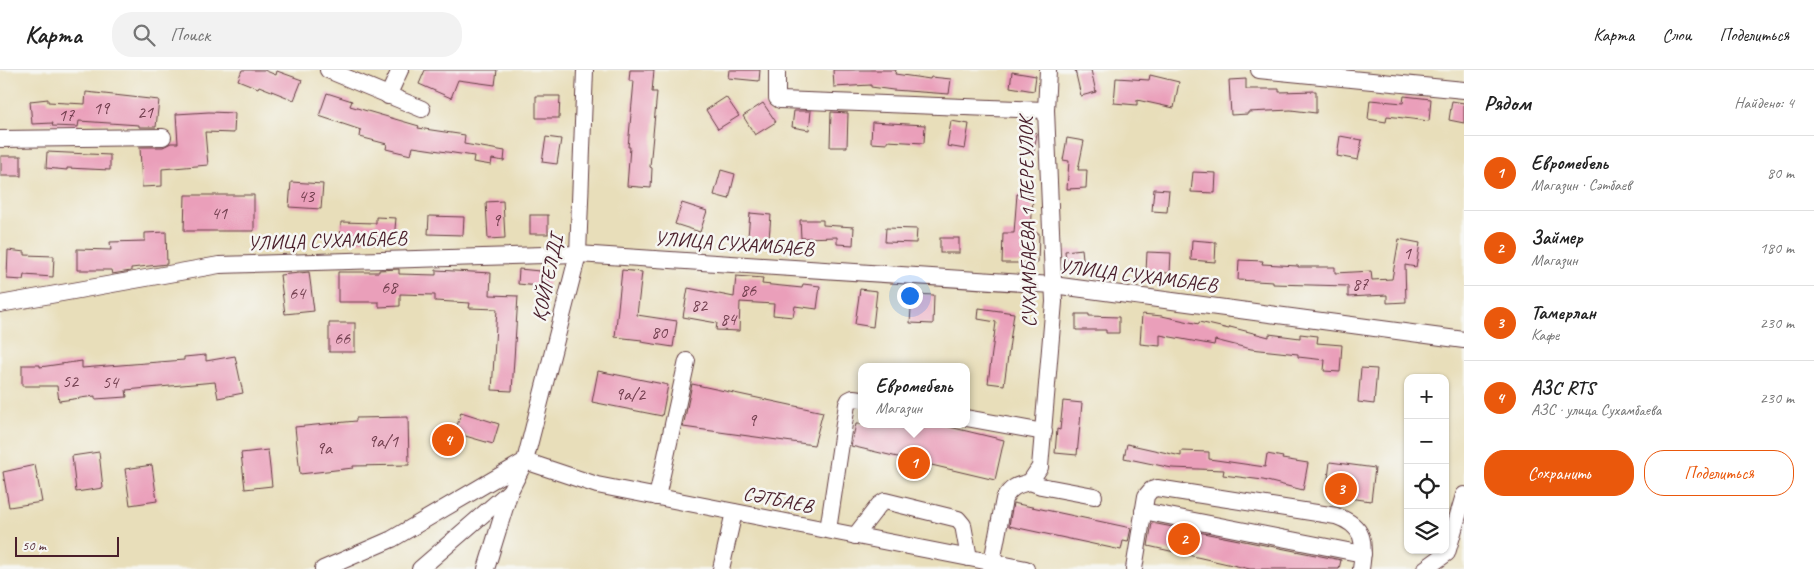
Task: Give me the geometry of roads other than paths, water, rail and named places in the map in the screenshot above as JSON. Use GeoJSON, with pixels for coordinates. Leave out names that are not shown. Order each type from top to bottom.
{"type":"FeatureCollection","features":[{"type":"Feature","properties":{"kind":"street"},"geometry":{"type":"LineString","coordinates":[[328,70],[422,109]]}},
{"type":"Feature","properties":{"kind":"street"},"geometry":{"type":"LineString","coordinates":[[388,96],[400,70]]}},
{"type":"Feature","properties":{"kind":"street","name":"ҚОЙГЕЛДІ"},"geometry":{"type":"LineString","coordinates":[[486,569],[510,492],[525,461],[578,254],[586,70]]}},
{"type":"Feature","properties":{"kind":"street"},"geometry":{"type":"LineString","coordinates":[[776,70],[777,98],[780,100],[1046,110]]}},
{"type":"Feature","properties":{"kind":"street","name":"СУХАМБАЕВА 1 ПЕРЕУЛОК"},"geometry":{"type":"LineString","coordinates":[[1030,482],[1040,467],[1054,302],[1046,110],[1048,70]]}},
{"type":"Feature","properties":{"kind":"street"},"geometry":{"type":"LineString","coordinates":[[1259,70],[1464,90]]}},
{"type":"Feature","properties":{"kind":"street"},"geometry":{"type":"LineString","coordinates":[[0,139],[163,137]]}},
{"type":"Feature","properties":{"kind":"street","name":"УЛИЦА СУХАМБАЕВ"},"geometry":{"type":"LineString","coordinates":[[0,304],[219,265],[578,254],[1053,285],[1464,340]]}},
{"type":"Feature","properties":{"kind":"street"},"geometry":{"type":"LineString","coordinates":[[658,497],[687,361]]}},
{"type":"Feature","properties":{"kind":"street"},"geometry":{"type":"LineString","coordinates":[[828,530],[847,404],[853,398],[858,399]]}},
{"type":"Feature","properties":{"kind":"street"},"geometry":{"type":"LineString","coordinates":[[970,419],[1044,432]]}},
{"type":"Feature","properties":{"kind":"street"},"geometry":{"type":"LineString","coordinates":[[323,569],[392,539],[525,461]]}},
{"type":"Feature","properties":{"kind":"street","name":"СӘТБАЕВ"},"geometry":{"type":"LineString","coordinates":[[525,461],[597,485],[1026,569]]}},
{"type":"Feature","properties":{"kind":"street"},"geometry":{"type":"LineString","coordinates":[[992,562],[1004,499],[1009,490],[1015,486],[1030,482],[1041,486],[1094,496]]}},
{"type":"Feature","properties":{"kind":"street"},"geometry":{"type":"LineString","coordinates":[[1134,569],[1143,511],[1146,496],[1151,490],[1157,488],[1346,519],[1357,527],[1362,540],[1362,562],[1143,511]]}},
{"type":"Feature","properties":{"kind":"street"},"geometry":{"type":"LineString","coordinates":[[420,569],[510,492]]}},
{"type":"Feature","properties":{"kind":"street"},"geometry":{"type":"LineString","coordinates":[[1425,569],[1447,553],[1464,495]]}},
{"type":"Feature","properties":{"kind":"street"},"geometry":{"type":"LineString","coordinates":[[855,536],[879,505],[885,501],[958,519],[963,525],[969,558]]}},
{"type":"Feature","properties":{"kind":"street"},"geometry":{"type":"LineString","coordinates":[[721,569],[734,512]]}},
{"type":"Feature","properties":{"kind":"place","name":"АЗС RTS"},"geometry":{"type":"Point","coordinates":[448,440]}},
{"type":"Feature","properties":{"kind":"place","name":"Евромебель"},"geometry":{"type":"Point","coordinates":[914,463]}},
{"type":"Feature","properties":{"kind":"place","name":"Тамерлан"},"geometry":{"type":"Point","coordinates":[1341,489]}},
{"type":"Feature","properties":{"kind":"place","name":"Займер"},"geometry":{"type":"Point","coordinates":[1184,539]}}]}
